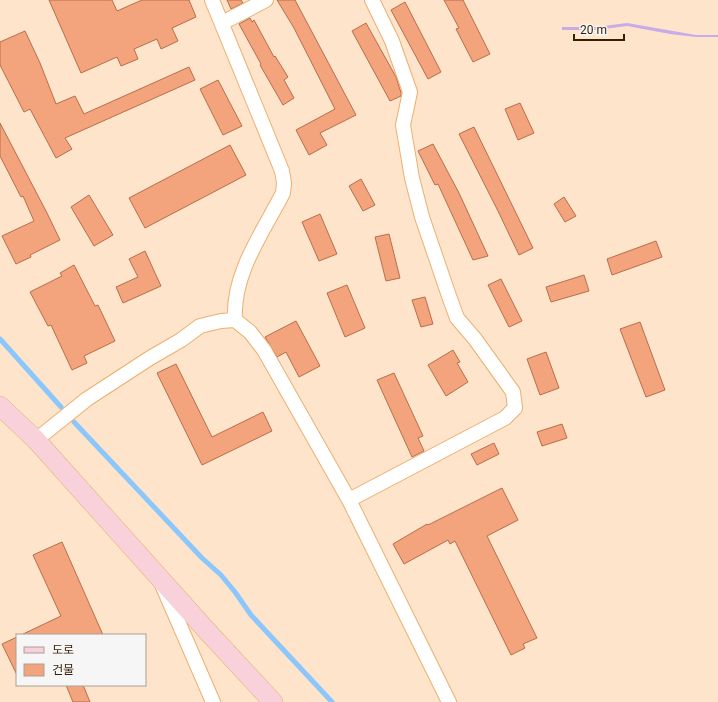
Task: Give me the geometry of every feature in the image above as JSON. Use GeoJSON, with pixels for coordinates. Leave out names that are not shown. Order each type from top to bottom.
{"type":"FeatureCollection","features":[{"type":"Feature","properties":{"kind":"street"},"geometry":{"type":"LineString","coordinates":[[212,0],[282,171],[284,183],[283,193],[249,256],[234,306],[235,320]]}},
{"type":"Feature","properties":{"kind":"street"},"geometry":{"type":"LineString","coordinates":[[222,23],[266,0]]}},
{"type":"Feature","properties":{"kind":"street"},"geometry":{"type":"LineString","coordinates":[[350,500],[504,418],[515,408],[513,392],[475,339],[457,318],[449,296],[422,217],[412,178],[403,125],[410,92],[392,41],[372,0]]}},
{"type":"Feature","properties":{"kind":"street"},"geometry":{"type":"LineString","coordinates":[[36,440],[87,399],[150,358],[181,340],[200,326],[221,321],[235,320],[250,332],[264,350],[350,500],[449,702]]}},
{"type":"Feature","properties":{"kind":"street"},"geometry":{"type":"LineString","coordinates":[[0,406],[36,440],[273,702]]}},
{"type":"Feature","properties":{"kind":"street"},"geometry":{"type":"LineString","coordinates":[[159,577],[213,702]]}},
{"type":"Feature","properties":{"kind":"shaded area"},"geometry":{"type":"Polygon","coordinates":[[[627,23],[696,35],[718,35],[718,37],[696,37],[670,34],[627,26],[596,30],[562,30],[562,27],[596,27],[627,23]]]}},
{"type":"Feature","properties":{"kind":"building"},"geometry":{"type":"Polygon","coordinates":[[[49,0],[112,0],[117,11],[142,0],[189,0],[196,17],[172,28],[178,41],[161,49],[157,39],[134,49],[138,59],[121,66],[117,57],[81,73],[49,0]]]}},
{"type":"Feature","properties":{"kind":"building"},"geometry":{"type":"Polygon","coordinates":[[[227,0],[241,0],[243,3],[231,9],[227,0]]]}},
{"type":"Feature","properties":{"kind":"building"},"geometry":{"type":"Polygon","coordinates":[[[277,0],[295,0],[356,115],[320,133],[327,145],[309,155],[296,130],[335,109],[294,28],[277,0]]]}},
{"type":"Feature","properties":{"kind":"building"},"geometry":{"type":"Polygon","coordinates":[[[444,0],[463,0],[490,54],[473,62],[456,29],[459,28],[444,0]]]}},
{"type":"Feature","properties":{"kind":"building"},"geometry":{"type":"Polygon","coordinates":[[[405,2],[441,72],[428,79],[391,10],[405,2]]]}},
{"type":"Feature","properties":{"kind":"building"},"geometry":{"type":"Polygon","coordinates":[[[250,18],[252,22],[254,20],[274,57],[275,56],[288,77],[284,80],[294,98],[283,105],[239,24],[250,18]]]}},
{"type":"Feature","properties":{"kind":"building"},"geometry":{"type":"Polygon","coordinates":[[[366,23],[396,77],[401,93],[401,96],[390,101],[352,31],[366,23]]]}},
{"type":"Feature","properties":{"kind":"building"},"geometry":{"type":"Polygon","coordinates":[[[25,31],[40,63],[56,104],[75,96],[84,114],[189,67],[195,80],[65,138],[72,149],[56,158],[30,109],[24,112],[0,65],[0,42],[25,31]]]}},
{"type":"Feature","properties":{"kind":"building"},"geometry":{"type":"Polygon","coordinates":[[[218,80],[242,126],[223,135],[200,89],[218,80]]]}},
{"type":"Feature","properties":{"kind":"building"},"geometry":{"type":"Polygon","coordinates":[[[520,103],[534,133],[518,140],[505,109],[520,103]]]}},
{"type":"Feature","properties":{"kind":"building"},"geometry":{"type":"Polygon","coordinates":[[[0,123],[60,240],[16,264],[2,236],[34,221],[23,196],[21,197],[0,156],[0,123]]]}},
{"type":"Feature","properties":{"kind":"building"},"geometry":{"type":"Polygon","coordinates":[[[474,127],[533,248],[519,255],[459,134],[474,127]]]}},
{"type":"Feature","properties":{"kind":"building"},"geometry":{"type":"Polygon","coordinates":[[[433,144],[459,193],[488,256],[473,260],[438,184],[435,185],[418,151],[433,144]]]}},
{"type":"Feature","properties":{"kind":"building"},"geometry":{"type":"Polygon","coordinates":[[[230,145],[246,175],[145,228],[129,198],[230,145]]]}},
{"type":"Feature","properties":{"kind":"building"},"geometry":{"type":"Polygon","coordinates":[[[361,179],[375,205],[363,211],[349,186],[361,179]]]}},
{"type":"Feature","properties":{"kind":"building"},"geometry":{"type":"Polygon","coordinates":[[[89,195],[113,235],[94,246],[71,207],[89,195]]]}},
{"type":"Feature","properties":{"kind":"building"},"geometry":{"type":"Polygon","coordinates":[[[564,197],[576,216],[565,222],[554,204],[564,197]]]}},
{"type":"Feature","properties":{"kind":"building"},"geometry":{"type":"Polygon","coordinates":[[[320,214],[337,254],[319,261],[302,222],[320,214]]]}},
{"type":"Feature","properties":{"kind":"building"},"geometry":{"type":"Polygon","coordinates":[[[389,234],[400,278],[386,281],[375,237],[389,234]]]}},
{"type":"Feature","properties":{"kind":"building"},"geometry":{"type":"Polygon","coordinates":[[[656,241],[662,257],[612,275],[607,259],[656,241]]]}},
{"type":"Feature","properties":{"kind":"building"},"geometry":{"type":"Polygon","coordinates":[[[145,251],[161,286],[123,303],[116,287],[138,277],[129,259],[145,251]]]}},
{"type":"Feature","properties":{"kind":"building"},"geometry":{"type":"Polygon","coordinates":[[[74,265],[95,306],[98,305],[115,341],[84,356],[87,363],[72,370],[51,325],[48,326],[30,292],[62,276],[60,273],[74,265]]]}},
{"type":"Feature","properties":{"kind":"building"},"geometry":{"type":"Polygon","coordinates":[[[584,275],[589,291],[551,302],[546,287],[584,275]]]}},
{"type":"Feature","properties":{"kind":"building"},"geometry":{"type":"Polygon","coordinates":[[[501,279],[522,321],[509,327],[488,285],[501,279]]]}},
{"type":"Feature","properties":{"kind":"building"},"geometry":{"type":"Polygon","coordinates":[[[347,285],[365,328],[345,337],[327,293],[347,285]]]}},
{"type":"Feature","properties":{"kind":"building"},"geometry":{"type":"Polygon","coordinates":[[[425,297],[433,324],[421,327],[412,300],[425,297]]]}},
{"type":"Feature","properties":{"kind":"building"},"geometry":{"type":"Polygon","coordinates":[[[296,321],[320,366],[299,377],[286,352],[277,357],[265,337],[296,321]]]}},
{"type":"Feature","properties":{"kind":"building"},"geometry":{"type":"Polygon","coordinates":[[[640,322],[665,390],[646,397],[620,329],[640,322]]]}},
{"type":"Feature","properties":{"kind":"building"},"geometry":{"type":"Polygon","coordinates":[[[453,350],[460,362],[457,363],[468,382],[446,396],[428,365],[453,350]]]}},
{"type":"Feature","properties":{"kind":"building"},"geometry":{"type":"Polygon","coordinates":[[[546,352],[559,388],[540,395],[527,359],[546,352]]]}},
{"type":"Feature","properties":{"kind":"building"},"geometry":{"type":"Polygon","coordinates":[[[176,364],[212,437],[263,412],[272,431],[202,465],[157,373],[176,364]]]}},
{"type":"Feature","properties":{"kind":"building"},"geometry":{"type":"Polygon","coordinates":[[[394,373],[423,436],[418,438],[424,451],[412,457],[377,380],[394,373]]]}},
{"type":"Feature","properties":{"kind":"building"},"geometry":{"type":"Polygon","coordinates":[[[562,424],[567,438],[542,446],[537,432],[562,424]]]}},
{"type":"Feature","properties":{"kind":"building"},"geometry":{"type":"Polygon","coordinates":[[[494,443],[499,454],[477,465],[471,454],[494,443]]]}},
{"type":"Feature","properties":{"kind":"building"},"geometry":{"type":"Polygon","coordinates":[[[502,488],[518,520],[487,536],[537,638],[523,644],[525,648],[511,655],[455,541],[450,544],[448,540],[404,564],[393,544],[427,524],[428,525],[502,488]]]}},
{"type":"Feature","properties":{"kind":"building"},"geometry":{"type":"Polygon","coordinates":[[[62,542],[103,634],[23,634],[61,616],[33,555],[62,542]]]}},
{"type":"Feature","properties":{"kind":"building"},"geometry":{"type":"Polygon","coordinates":[[[16,637],[16,673],[2,644],[16,637]]]}},
{"type":"Feature","properties":{"kind":"building"},"geometry":{"type":"Polygon","coordinates":[[[66,686],[83,686],[90,702],[73,702],[66,686]]]}},
{"type":"Feature","properties":{"kind":"waterway"},"geometry":{"type":"LineString","coordinates":[[0,339],[61,407]]}},
{"type":"Feature","properties":{"kind":"waterway"},"geometry":{"type":"LineString","coordinates":[[74,422],[202,558],[221,575],[251,615],[332,702]]}}]}
